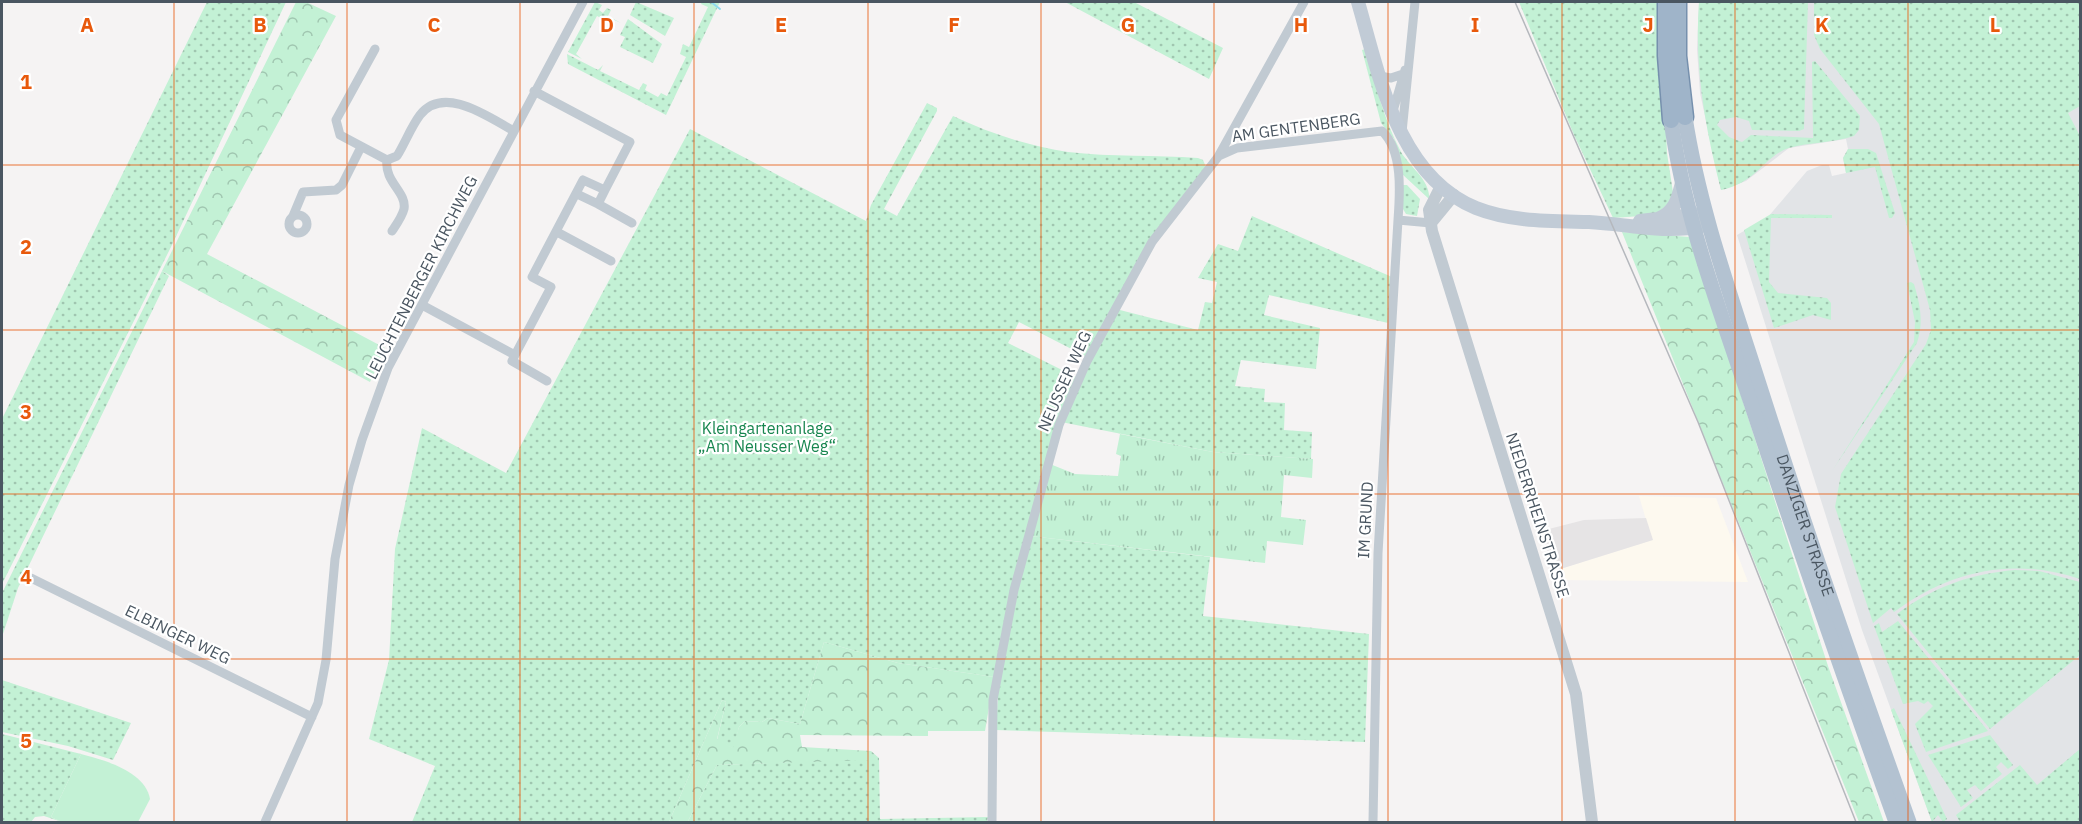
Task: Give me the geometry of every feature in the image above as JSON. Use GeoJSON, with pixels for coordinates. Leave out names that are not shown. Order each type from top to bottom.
{"type":"FeatureCollection","features":[{"type":"Feature","properties":{"kind":"highway","name":"DANZIGER STRASSE"},"geometry":{"type":"LineString","coordinates":[[1666,2],[1666,56],[1678,118]]}},
{"type":"Feature","properties":{"kind":"highway","name":"DANZIGER STRASSE"},"geometry":{"type":"LineString","coordinates":[[1678,2],[1678,118]]}},
{"type":"Feature","properties":{"kind":"main road"},"geometry":{"type":"LineString","coordinates":[[1358,2],[1379,76],[1402,132],[1419,161],[1441,186],[1454,195],[1476,208],[1497,214],[1550,221],[1622,224],[1664,230],[1708,219]]}},
{"type":"Feature","properties":{"kind":"main road","name":"DANZIGER STRASSE"},"geometry":{"type":"LineString","coordinates":[[1678,118],[1682,183],[1692,222],[1793,531],[1896,822]]}},
{"type":"Feature","properties":{"kind":"main road","name":"DANZIGER STRASSE"},"geometry":{"type":"LineString","coordinates":[[1678,118],[1802,516],[1909,822]]}},
{"type":"Feature","properties":{"kind":"main road"},"geometry":{"type":"LineString","coordinates":[[1657,219],[1671,212],[1678,201],[1682,183]]}},
{"type":"Feature","properties":{"kind":"main road"},"geometry":{"type":"LineString","coordinates":[[1622,224],[1657,219],[1692,222]]}},
{"type":"Feature","properties":{"kind":"street","name":"LEUCHTENBERGER KIRCHWEG"},"geometry":{"type":"LineString","coordinates":[[265,822],[322,690],[327,660],[335,559],[349,485],[362,440],[388,368],[583,2]]}},
{"type":"Feature","properties":{"kind":"street","name":"NEUSSER WEG"},"geometry":{"type":"LineString","coordinates":[[992,822],[993,700],[1014,590],[1059,425],[1087,361],[1152,242],[1218,157],[1304,2]]}},
{"type":"Feature","properties":{"kind":"street"},"geometry":{"type":"LineString","coordinates":[[1402,132],[1415,2]]}},
{"type":"Feature","properties":{"kind":"street"},"geometry":{"type":"LineString","coordinates":[[375,49],[336,120],[340,135],[387,160],[397,156],[421,114],[449,102],[466,104],[514,131]]}},
{"type":"Feature","properties":{"kind":"street"},"geometry":{"type":"LineString","coordinates":[[1393,111],[1403,74],[1409,63]]}},
{"type":"Feature","properties":{"kind":"street"},"geometry":{"type":"LineString","coordinates":[[1379,76],[1391,78],[1403,74]]}},
{"type":"Feature","properties":{"kind":"street"},"geometry":{"type":"LineString","coordinates":[[534,91],[630,142],[598,204]]}},
{"type":"Feature","properties":{"kind":"street","name":"AM GENTENBERG"},"geometry":{"type":"LineString","coordinates":[[1218,157],[1237,148],[1379,130],[1384,132],[1389,140],[1401,183],[1398,220]]}},
{"type":"Feature","properties":{"kind":"street"},"geometry":{"type":"LineString","coordinates":[[293,216],[303,192],[336,190],[342,185],[361,147]]}},
{"type":"Feature","properties":{"kind":"street"},"geometry":{"type":"LineString","coordinates":[[387,160],[385,171],[402,197],[404,208],[392,231]]}},
{"type":"Feature","properties":{"kind":"street"},"geometry":{"type":"LineString","coordinates":[[547,381],[512,361],[551,287],[532,277],[583,180],[605,190]]}},
{"type":"Feature","properties":{"kind":"street","name":"NIEDERRHEINSTRASSE"},"geometry":{"type":"LineString","coordinates":[[1441,186],[1429,210],[1431,223],[1449,291],[1576,694],[1592,822]]}},
{"type":"Feature","properties":{"kind":"street"},"geometry":{"type":"LineString","coordinates":[[577,194],[632,223]]}},
{"type":"Feature","properties":{"kind":"street"},"geometry":{"type":"LineString","coordinates":[[1398,220],[1431,223],[1454,195]]}},
{"type":"Feature","properties":{"kind":"street","name":"IM GRUND"},"geometry":{"type":"LineString","coordinates":[[1373,822],[1378,554],[1398,220]]}},
{"type":"Feature","properties":{"kind":"street"},"geometry":{"type":"LineString","coordinates":[[556,232],[611,261]]}},
{"type":"Feature","properties":{"kind":"street"},"geometry":{"type":"LineString","coordinates":[[422,305],[515,355]]}},
{"type":"Feature","properties":{"kind":"street","name":"ELBINGER WEG"},"geometry":{"type":"LineString","coordinates":[[31,578],[312,717]]}},
{"type":"Feature","properties":{"kind":"shaded area"},"geometry":{"type":"Polygon","coordinates":[[[1699,2],[2080,2],[2080,822],[1932,822],[1862,630],[1737,235],[1768,217],[1807,171],[1822,165],[1829,165],[1832,176],[1846,173],[1843,158],[1848,149],[1846,139],[1789,148],[1746,181],[1721,190],[1700,93],[1697,49],[1699,2]]]}},
{"type":"Feature","properties":{"kind":"shaded area"},"geometry":{"type":"Polygon","coordinates":[[[1639,496],[1716,498],[1748,582],[1558,580],[1554,571],[1652,540],[1639,496]]]}},
{"type":"Feature","properties":{"kind":"shaded area"},"geometry":{"type":"Polygon","coordinates":[[[1646,518],[1653,540],[1554,571],[1541,531],[1584,520],[1646,518]]]}},
{"type":"Feature","properties":{"kind":"green space"},"geometry":{"type":"Polygon","coordinates":[[[207,2],[286,2],[172,245],[2,584],[2,419],[207,2]]]}},
{"type":"Feature","properties":{"kind":"green space"},"geometry":{"type":"Polygon","coordinates":[[[296,2],[306,2],[336,16],[207,254],[385,348],[370,382],[162,271],[296,2]]]}},
{"type":"Feature","properties":{"kind":"green space"},"geometry":{"type":"Polygon","coordinates":[[[595,2],[602,5],[599,10],[603,13],[607,8],[611,10],[608,16],[621,23],[605,16],[603,19],[597,16],[576,54],[582,59],[568,52],[595,2]]]}},
{"type":"Feature","properties":{"kind":"green space"},"geometry":{"type":"Polygon","coordinates":[[[636,2],[674,18],[665,36],[630,15],[636,2]]]}},
{"type":"Feature","properties":{"kind":"green space"},"geometry":{"type":"Polygon","coordinates":[[[702,2],[720,2],[666,115],[568,64],[567,54],[598,70],[603,65],[600,71],[639,90],[643,83],[647,85],[645,90],[658,97],[661,93],[667,96],[686,57],[680,54],[683,44],[689,47],[708,7],[701,4],[702,2]]]}},
{"type":"Feature","properties":{"kind":"green space"},"geometry":{"type":"Polygon","coordinates":[[[1065,2],[1134,2],[1223,48],[1209,79],[1065,2]]]}},
{"type":"Feature","properties":{"kind":"green space"},"geometry":{"type":"Polygon","coordinates":[[[1519,2],[1660,2],[1667,153],[1674,199],[1655,215],[1613,218],[1574,135],[1519,2]]]}},
{"type":"Feature","properties":{"kind":"green space"},"geometry":{"type":"Polygon","coordinates":[[[1699,2],[1808,2],[1804,129],[1799,131],[1752,130],[1749,121],[1736,117],[1720,120],[1717,125],[1729,137],[1742,142],[1751,135],[1813,138],[1812,62],[1815,61],[1860,116],[1859,130],[1854,136],[1789,148],[1773,157],[1743,182],[1721,190],[1702,97],[1698,50],[1699,2]]]}},
{"type":"Feature","properties":{"kind":"green space"},"geometry":{"type":"Polygon","coordinates":[[[1814,2],[2080,2],[2080,106],[2068,113],[2080,136],[2080,579],[2055,572],[2031,569],[1983,572],[1960,577],[1938,586],[1894,612],[1891,608],[1873,623],[1835,507],[1841,474],[1926,344],[1931,330],[1930,310],[1879,124],[1820,49],[1814,35],[1814,2]]]}},
{"type":"Feature","properties":{"kind":"green space"},"geometry":{"type":"Polygon","coordinates":[[[628,19],[662,44],[653,63],[620,47],[625,37],[620,35],[628,19]]]}},
{"type":"Feature","properties":{"kind":"green space"},"geometry":{"type":"Polygon","coordinates":[[[1365,49],[1380,101],[1395,140],[1405,158],[1427,186],[1429,199],[1402,174],[1394,139],[1381,123],[1362,50],[1365,49]]]}},
{"type":"Feature","properties":{"kind":"green space","name":"Kleingartenanlage „Am Neusser Weg“"},"geometry":{"type":"Polygon","coordinates":[[[927,103],[937,108],[937,111],[884,209],[897,216],[953,116],[1009,138],[1038,146],[1100,155],[1198,158],[1203,160],[1206,167],[1149,241],[1087,357],[1019,322],[1008,343],[1076,377],[994,677],[898,663],[824,642],[800,724],[768,718],[762,722],[745,721],[739,727],[734,749],[717,740],[726,702],[722,700],[669,822],[412,822],[435,766],[369,739],[389,660],[395,549],[422,428],[506,473],[690,129],[866,221],[871,205],[927,103]]]}},
{"type":"Feature","properties":{"kind":"green space"},"geometry":{"type":"Polygon","coordinates":[[[1848,149],[1868,149],[1876,153],[1895,213],[1892,218],[1889,218],[1875,167],[1846,173],[1843,158],[1848,149]]]}},
{"type":"Feature","properties":{"kind":"green space"},"geometry":{"type":"Polygon","coordinates":[[[1403,185],[1407,185],[1420,199],[1417,216],[1406,214],[1403,209],[1403,185]]]}},
{"type":"Feature","properties":{"kind":"green space"},"geometry":{"type":"Polygon","coordinates":[[[1771,214],[1832,215],[1832,218],[1771,218],[1769,282],[1778,293],[1827,298],[1831,303],[1831,320],[1813,315],[1774,328],[1744,230],[1771,214]]]}},
{"type":"Feature","properties":{"kind":"green space"},"geometry":{"type":"Polygon","coordinates":[[[1252,216],[1392,277],[1388,323],[1269,295],[1264,315],[1320,328],[1316,369],[1241,360],[1235,386],[1265,389],[1264,402],[1285,403],[1284,430],[1312,432],[1311,459],[1213,452],[1061,422],[1116,309],[1198,330],[1205,302],[1212,303],[1217,282],[1198,278],[1218,244],[1238,251],[1252,216]]]}},
{"type":"Feature","properties":{"kind":"green space"},"geometry":{"type":"Polygon","coordinates":[[[1622,232],[1690,237],[1828,666],[1884,822],[1859,822],[1622,232]]]}},
{"type":"Feature","properties":{"kind":"green space"},"geometry":{"type":"Polygon","coordinates":[[[162,271],[169,276],[18,588],[2,637],[2,593],[162,271]]]}},
{"type":"Feature","properties":{"kind":"green space"},"geometry":{"type":"Polygon","coordinates":[[[1907,283],[1914,284],[1920,313],[1917,343],[1832,471],[1914,342],[1915,322],[1907,283]]]}},
{"type":"Feature","properties":{"kind":"green space"},"geometry":{"type":"Polygon","coordinates":[[[1120,434],[1213,452],[1313,459],[1312,478],[1284,475],[1281,517],[1306,520],[1303,545],[1267,541],[1265,563],[1030,536],[1050,464],[1075,474],[1118,476],[1121,456],[1116,454],[1120,434]]]}},
{"type":"Feature","properties":{"kind":"green space"},"geometry":{"type":"Polygon","coordinates":[[[1030,536],[1210,557],[1203,616],[1369,634],[1365,742],[996,730],[999,677],[1030,536]]]}},
{"type":"Feature","properties":{"kind":"green space"},"geometry":{"type":"Polygon","coordinates":[[[2015,570],[2039,571],[2080,582],[2080,655],[1990,729],[1897,614],[1924,596],[1953,583],[2015,570]]]}},
{"type":"Feature","properties":{"kind":"green space"},"geometry":{"type":"Polygon","coordinates":[[[1898,621],[1988,731],[1926,752],[1915,724],[1933,706],[1928,701],[1924,704],[1918,701],[1903,704],[1874,626],[1879,623],[1882,632],[1898,621]]]}},
{"type":"Feature","properties":{"kind":"green space"},"geometry":{"type":"Polygon","coordinates":[[[824,642],[898,663],[994,677],[985,731],[928,731],[928,736],[800,735],[802,747],[871,751],[871,760],[717,765],[688,821],[834,822],[669,822],[722,700],[726,702],[717,739],[733,748],[739,727],[745,721],[762,722],[768,718],[800,724],[824,642]]]}},
{"type":"Feature","properties":{"kind":"green space"},"geometry":{"type":"Polygon","coordinates":[[[2,680],[131,723],[113,760],[68,746],[2,732],[2,680]]]}},
{"type":"Feature","properties":{"kind":"green space"},"geometry":{"type":"Polygon","coordinates":[[[1894,708],[1947,819],[1943,822],[1938,815],[1932,822],[1891,710],[1894,708]]]}},
{"type":"Feature","properties":{"kind":"green space"},"geometry":{"type":"Polygon","coordinates":[[[2,734],[81,754],[51,817],[62,822],[44,816],[35,817],[31,822],[2,822],[2,734]]]}},
{"type":"Feature","properties":{"kind":"green space"},"geometry":{"type":"Polygon","coordinates":[[[1990,735],[2013,765],[2008,769],[2001,762],[1996,767],[2002,774],[1981,791],[1975,785],[1967,790],[1973,798],[1961,807],[1928,755],[1990,735]]]}},
{"type":"Feature","properties":{"kind":"green space"},"geometry":{"type":"Polygon","coordinates":[[[2080,749],[2080,822],[1960,822],[1956,815],[2020,765],[2037,785],[2080,749]]]}},
{"type":"Feature","properties":{"kind":"green space"},"geometry":{"type":"Polygon","coordinates":[[[871,751],[879,758],[880,819],[988,817],[987,822],[688,821],[717,765],[871,759],[871,751]]]}},
{"type":"Feature","properties":{"kind":"green space"},"geometry":{"type":"Polygon","coordinates":[[[81,754],[122,768],[132,774],[147,789],[150,799],[138,822],[62,822],[51,817],[81,754]]]}},
{"type":"Feature","properties":{"kind":"waterway"},"geometry":{"type":"LineString","coordinates":[[711,2],[720,9]]}},
{"type":"Feature","properties":{"kind":"tram line"},"geometry":{"type":"LineString","coordinates":[[1515,2],[1698,422],[1856,822]]}}]}
